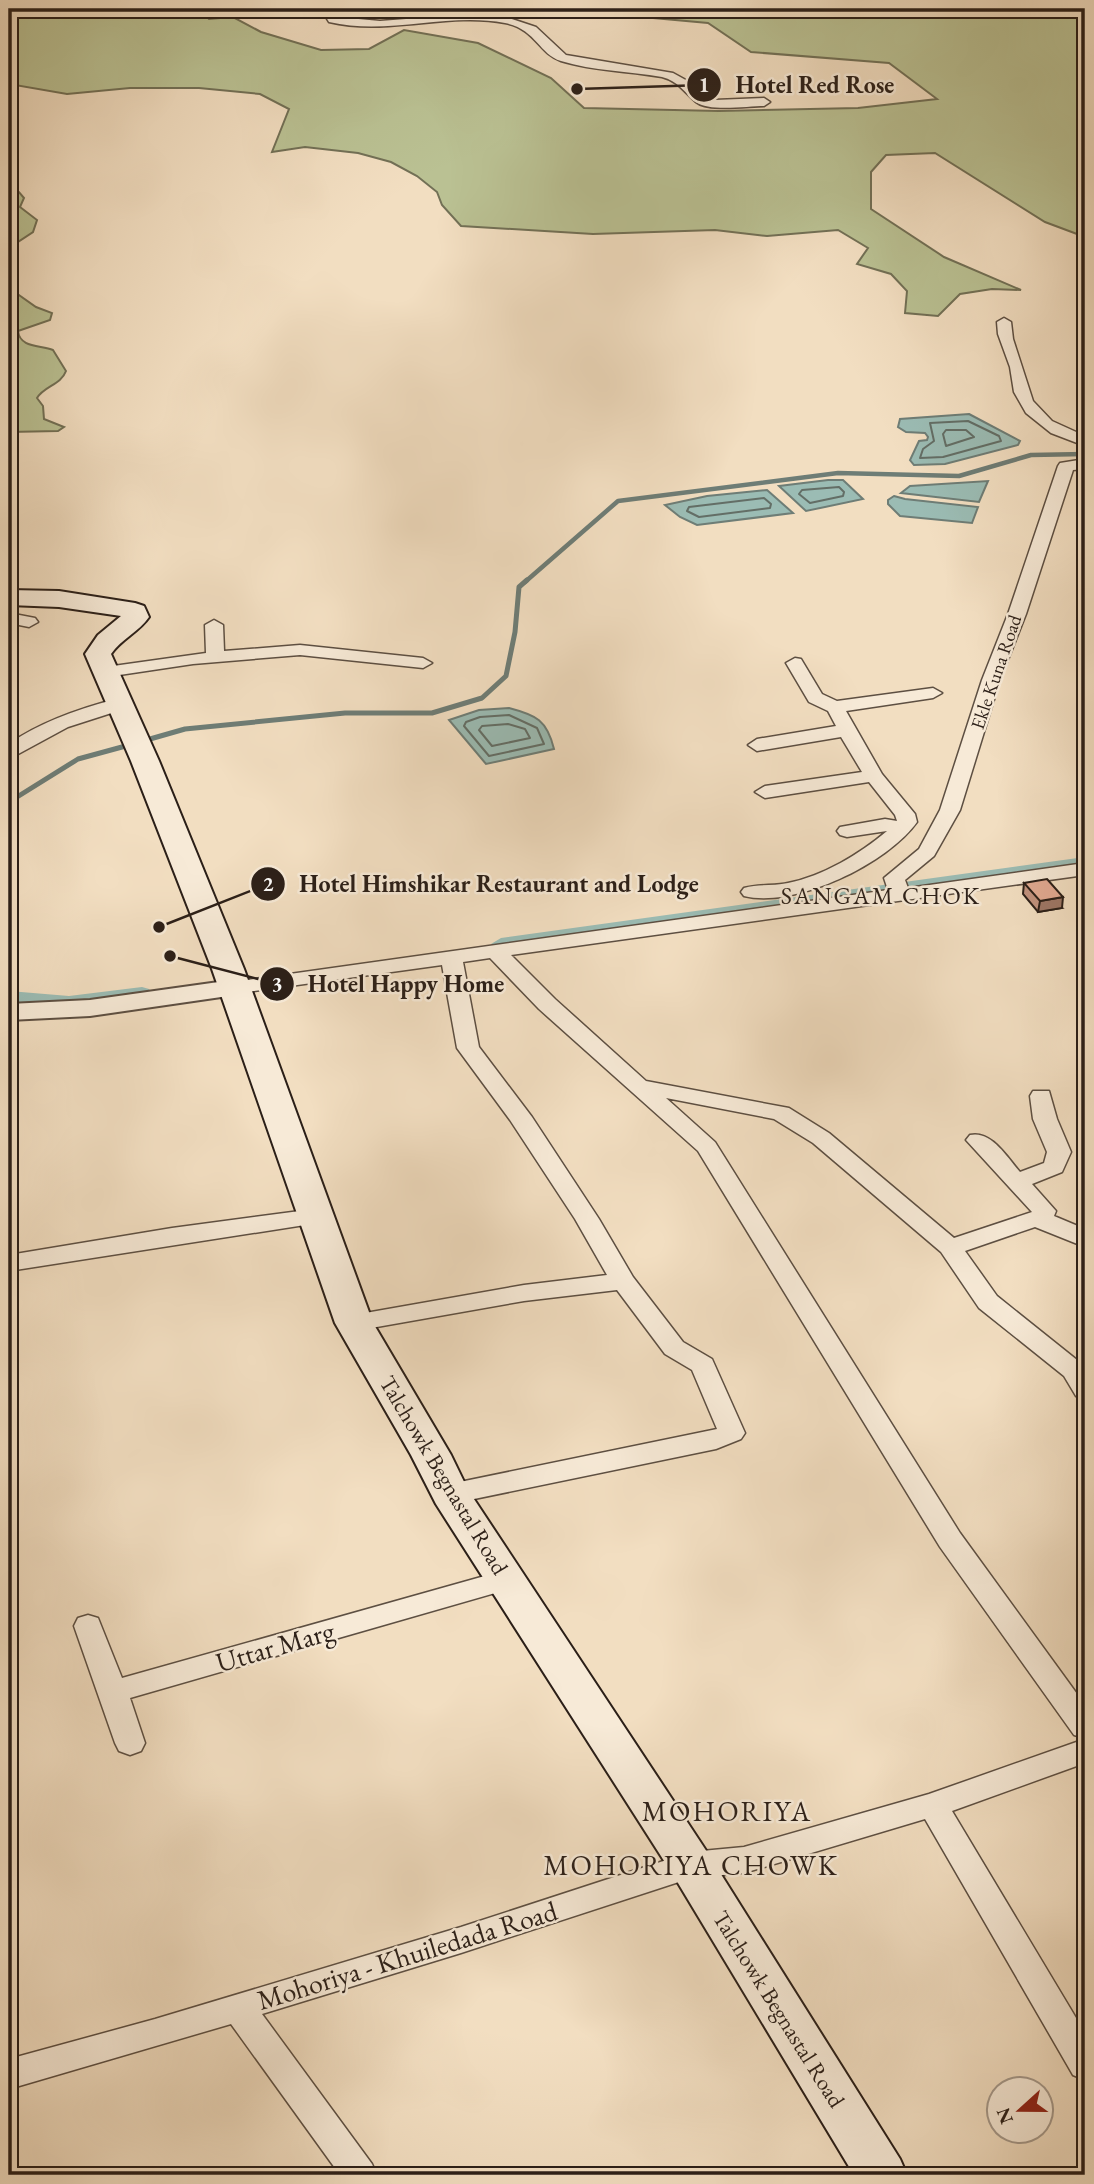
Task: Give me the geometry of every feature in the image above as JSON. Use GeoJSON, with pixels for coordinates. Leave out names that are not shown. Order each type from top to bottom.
{"type":"FeatureCollection","features":[{"type":"Feature","properties":{"kind":"main road"},"geometry":{"type":"LineString","coordinates":[[9,597],[59,599],[135,611],[136,617],[107,640],[98,654],[106,672]]}},
{"type":"Feature","properties":{"kind":"main road","name":"Talchowk Begnastal Road"},"geometry":{"type":"LineString","coordinates":[[106,672],[145,761],[228,969],[354,1323],[431,1455],[450,1494],[691,1865],[882,2175]]}},
{"type":"Feature","properties":{"kind":"street"},"geometry":{"type":"LineString","coordinates":[[326,9],[333,20],[367,25],[480,19],[518,23],[530,27],[549,49],[563,58],[668,75],[689,86],[701,101],[715,104],[764,102]]}},
{"type":"Feature","properties":{"kind":"street"},"geometry":{"type":"LineString","coordinates":[[1004,322],[1004,338],[1017,366],[1021,393],[1037,416],[1065,436],[1085,441]]}},
{"type":"Feature","properties":{"kind":"street","name":"Ekle Kuna Road"},"geometry":{"type":"LineString","coordinates":[[899,881],[927,852],[950,810],[1055,494],[1066,466],[1085,464]]}},
{"type":"Feature","properties":{"kind":"street"},"geometry":{"type":"LineString","coordinates":[[9,618],[29,622]]}},
{"type":"Feature","properties":{"kind":"street"},"geometry":{"type":"LineString","coordinates":[[214,625],[215,658]]}},
{"type":"Feature","properties":{"kind":"street"},"geometry":{"type":"LineString","coordinates":[[106,672],[300,650],[423,663]]}},
{"type":"Feature","properties":{"kind":"street"},"geometry":{"type":"LineString","coordinates":[[795,663],[815,698],[835,707],[933,693]]}},
{"type":"Feature","properties":{"kind":"street"},"geometry":{"type":"LineString","coordinates":[[751,892],[798,887],[872,851],[897,836],[907,822],[905,814],[874,776],[835,707]]}},
{"type":"Feature","properties":{"kind":"street"},"geometry":{"type":"LineString","coordinates":[[9,753],[28,738],[68,719],[122,710]]}},
{"type":"Feature","properties":{"kind":"street"},"geometry":{"type":"LineString","coordinates":[[757,744],[847,730]]}},
{"type":"Feature","properties":{"kind":"street"},"geometry":{"type":"LineString","coordinates":[[765,792],[874,776]]}},
{"type":"Feature","properties":{"kind":"street"},"geometry":{"type":"LineString","coordinates":[[847,831],[885,825],[903,828]]}},
{"type":"Feature","properties":{"kind":"street"},"geometry":{"type":"LineString","coordinates":[[872,851],[899,881]]}},
{"type":"Feature","properties":{"kind":"street"},"geometry":{"type":"LineString","coordinates":[[9,1012],[90,1008],[452,959],[899,881],[1085,869]]}},
{"type":"Feature","properties":{"kind":"street"},"geometry":{"type":"LineString","coordinates":[[496,952],[547,1004],[707,1147],[950,1540],[1085,1727]]}},
{"type":"Feature","properties":{"kind":"street"},"geometry":{"type":"LineString","coordinates":[[450,1494],[716,1440],[732,1433],[703,1364],[674,1348],[623,1281],[587,1219],[520,1118],[468,1048],[452,959]]}},
{"type":"Feature","properties":{"kind":"street"},"geometry":{"type":"LineString","coordinates":[[639,1086],[781,1113],[821,1138],[950,1247],[988,1302],[1081,1376]]}},
{"type":"Feature","properties":{"kind":"street"},"geometry":{"type":"LineString","coordinates":[[1014,1180],[1036,1176],[1054,1167],[1059,1152],[1045,1119],[1041,1096]]}},
{"type":"Feature","properties":{"kind":"street"},"geometry":{"type":"LineString","coordinates":[[978,1140],[1044,1211],[1041,1221]]}},
{"type":"Feature","properties":{"kind":"street"},"geometry":{"type":"LineString","coordinates":[[9,1263],[172,1236],[315,1217]]}},
{"type":"Feature","properties":{"kind":"street"},"geometry":{"type":"LineString","coordinates":[[950,1247],[1002,1232],[1034,1219],[1055,1224],[1085,1239]]}},
{"type":"Feature","properties":{"kind":"street"},"geometry":{"type":"LineString","coordinates":[[354,1323],[524,1293],[623,1281]]}},
{"type":"Feature","properties":{"kind":"street","name":"Uttar Marg"},"geometry":{"type":"LineString","coordinates":[[113,1692],[506,1580]]}},
{"type":"Feature","properties":{"kind":"street"},"geometry":{"type":"LineString","coordinates":[[88,1626],[130,1743]]}},
{"type":"Feature","properties":{"kind":"street","name":"Mohoriya - Khuiledada Road"},"geometry":{"type":"LineString","coordinates":[[9,2074],[461,1940],[691,1865],[744,1860],[933,1805],[1085,1751]]}},
{"type":"Feature","properties":{"kind":"street"},"geometry":{"type":"LineString","coordinates":[[933,1805],[967,1866],[1062,2018],[1085,2064]]}},
{"type":"Feature","properties":{"kind":"street"},"geometry":{"type":"LineString","coordinates":[[238,2007],[360,2175]]}},
{"type":"Feature","properties":{"kind":"green space"},"geometry":{"type":"Polygon","coordinates":[[[9,9],[185,9],[204,13],[209,19],[233,17],[261,32],[321,50],[369,49],[404,30],[478,43],[551,78],[584,108],[719,111],[858,108],[937,99],[889,63],[751,52],[708,23],[587,12],[405,17],[384,9],[1085,9],[1085,237],[1045,222],[935,153],[886,155],[871,172],[871,209],[944,257],[1021,290],[992,289],[960,294],[938,316],[905,313],[907,291],[891,274],[857,264],[868,248],[838,230],[767,236],[715,230],[593,234],[461,226],[442,205],[437,192],[417,176],[391,162],[358,153],[305,147],[272,152],[289,109],[260,94],[199,88],[130,88],[67,94],[9,84],[9,9]]]}},
{"type":"Feature","properties":{"kind":"green space"},"geometry":{"type":"Polygon","coordinates":[[[9,189],[19,192],[24,198],[20,207],[37,220],[33,232],[12,246],[9,254],[9,189]]]}},
{"type":"Feature","properties":{"kind":"green space"},"geometry":{"type":"Polygon","coordinates":[[[9,288],[36,307],[52,313],[50,320],[18,331],[22,340],[27,343],[53,350],[66,371],[64,376],[37,398],[43,406],[44,419],[64,427],[58,431],[9,432],[9,288]]]}},
{"type":"Feature","properties":{"kind":"water"},"geometry":{"type":"Polygon","coordinates":[[[969,414],[1020,441],[1018,445],[945,464],[914,465],[910,460],[919,441],[927,440],[928,437],[925,433],[906,432],[898,427],[900,419],[969,414]]]}},
{"type":"Feature","properties":{"kind":"water"},"geometry":{"type":"Polygon","coordinates":[[[843,480],[863,499],[806,511],[779,486],[843,480]]]}},
{"type":"Feature","properties":{"kind":"water"},"geometry":{"type":"Polygon","coordinates":[[[988,481],[979,502],[901,493],[910,486],[988,481]]]}},
{"type":"Feature","properties":{"kind":"water"},"geometry":{"type":"Polygon","coordinates":[[[767,490],[793,513],[697,525],[680,517],[665,505],[707,496],[767,490]]]}},
{"type":"Feature","properties":{"kind":"water"},"geometry":{"type":"Polygon","coordinates":[[[894,496],[978,507],[972,523],[900,516],[888,504],[888,500],[894,496]]]}},
{"type":"Feature","properties":{"kind":"water"},"geometry":{"type":"Polygon","coordinates":[[[509,708],[539,720],[548,731],[554,749],[486,764],[449,720],[479,710],[509,708]]]}},
{"type":"Feature","properties":{"kind":"building"},"geometry":{"type":"Polygon","coordinates":[[[1047,879],[1063,897],[1040,901],[1024,883],[1047,879]]]}},
{"type":"Feature","properties":{"kind":"waterway"},"geometry":{"type":"LineString","coordinates":[[525,582],[618,501],[838,473],[959,476],[1031,455],[1085,454]]}},
{"type":"Feature","properties":{"kind":"waterway"},"geometry":{"type":"LineString","coordinates":[[143,741],[185,729],[345,713],[432,713],[482,698],[506,676],[515,632],[519,587],[527,580]]}},
{"type":"Feature","properties":{"kind":"waterway"},"geometry":{"type":"LineString","coordinates":[[9,802],[78,759],[133,744]]}},
{"type":"Feature","properties":{"kind":"waterway"},"geometry":{"type":"LineString","coordinates":[[501,944],[1085,863]]}},
{"type":"Feature","properties":{"kind":"waterway"},"geometry":{"type":"LineString","coordinates":[[9,997],[69,1002],[142,993]]}},
{"type":"Feature","properties":{"kind":"place","name":"Hotel Red Rose"},"geometry":{"type":"Point","coordinates":[577,89]}},
{"type":"Feature","properties":{"kind":"place","name":"Hotel Himshikar Restaurant and Lodge"},"geometry":{"type":"Point","coordinates":[159,927]}},
{"type":"Feature","properties":{"kind":"place","name":"Hotel Happy Home"},"geometry":{"type":"Point","coordinates":[170,956]}},
{"type":"Feature","properties":{"kind":"district","name":"SANGAM CHOK"},"geometry":{"type":"Point","coordinates":[881,895]}},
{"type":"Feature","properties":{"kind":"district","name":"MOHORIYA"},"geometry":{"type":"Point","coordinates":[727,1811]}},
{"type":"Feature","properties":{"kind":"district","name":"MOHORIYA CHOWK"},"geometry":{"type":"Point","coordinates":[691,1865]}}]}
